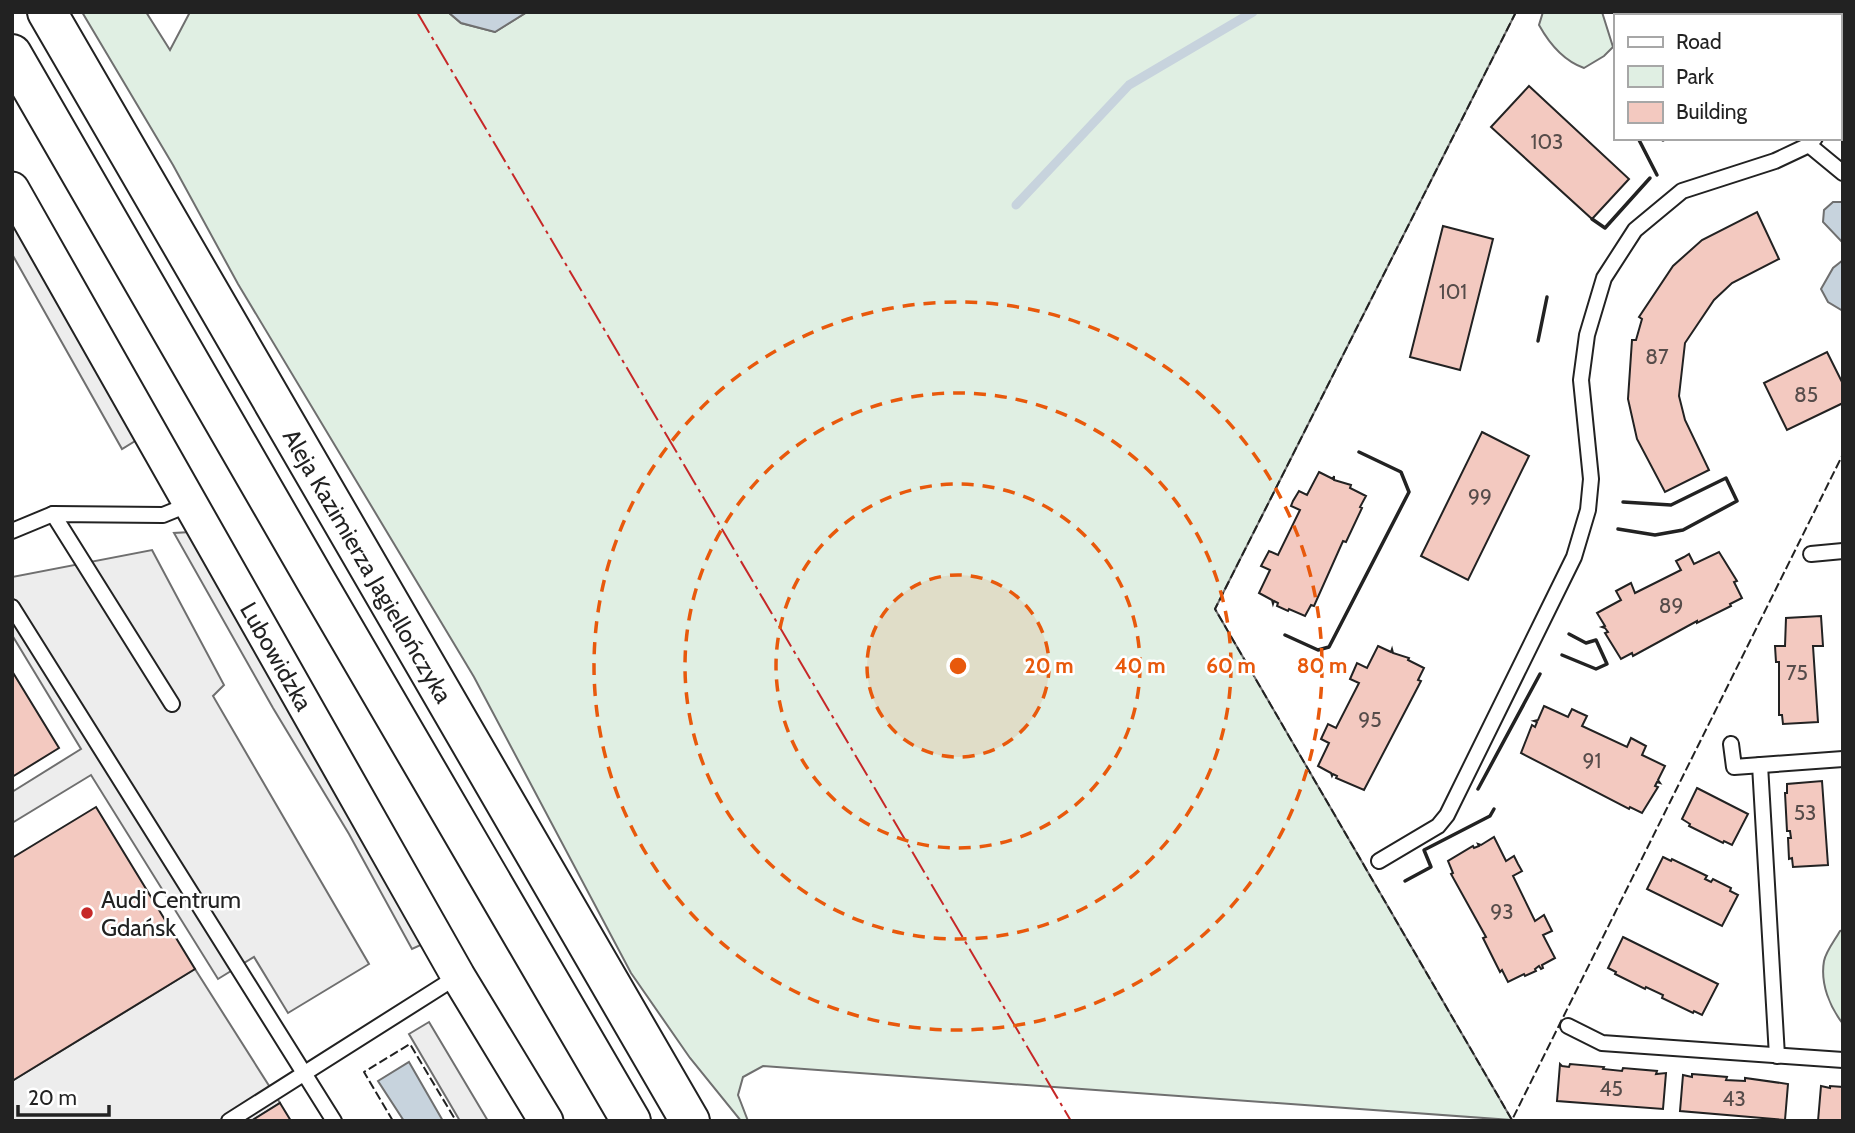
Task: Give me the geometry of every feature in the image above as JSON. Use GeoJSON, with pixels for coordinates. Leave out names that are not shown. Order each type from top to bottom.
{"type":"FeatureCollection","features":[{"type":"Feature","properties":{"kind":"highway","name":"Aleja Kazimierza Jagiellończyka"},"geometry":{"type":"LineString","coordinates":[[47,12],[683,1112]]}},
{"type":"Feature","properties":{"kind":"highway"},"geometry":{"type":"LineString","coordinates":[[12,54],[631,1121]]}},
{"type":"Feature","properties":{"kind":"street","name":"Lubowidzka"},"geometry":{"type":"LineString","coordinates":[[12,189],[458,976],[545,1121]]}},
{"type":"Feature","properties":{"kind":"lane"},"geometry":{"type":"LineString","coordinates":[[1378,861],[1438,826],[1447,815],[1574,558],[1588,510],[1591,479],[1581,380],[1587,335],[1604,278],[1635,230],[1682,191],[1775,160],[1812,142],[1843,173]]}},
{"type":"Feature","properties":{"kind":"lane"},"geometry":{"type":"LineString","coordinates":[[12,531],[52,514],[163,516],[190,504]]}},
{"type":"Feature","properties":{"kind":"lane"},"geometry":{"type":"LineString","coordinates":[[52,514],[172,704]]}},
{"type":"Feature","properties":{"kind":"lane"},"geometry":{"type":"LineString","coordinates":[[1811,554],[1843,551]]}},
{"type":"Feature","properties":{"kind":"lane"},"geometry":{"type":"LineString","coordinates":[[12,607],[334,1121]]}},
{"type":"Feature","properties":{"kind":"lane"},"geometry":{"type":"LineString","coordinates":[[1731,744],[1734,767],[1843,759]]}},
{"type":"Feature","properties":{"kind":"lane"},"geometry":{"type":"LineString","coordinates":[[1760,765],[1777,1056]]}},
{"type":"Feature","properties":{"kind":"lane"},"geometry":{"type":"LineString","coordinates":[[229,1121],[458,976]]}},
{"type":"Feature","properties":{"kind":"lane"},"geometry":{"type":"LineString","coordinates":[[1568,1026],[1602,1043],[1843,1060]]}},
{"type":"Feature","properties":{"kind":"green space"},"geometry":{"type":"Polygon","coordinates":[[[82,12],[146,12],[170,50],[190,12],[448,12],[461,23],[495,32],[527,12],[1516,12],[1215,609],[1512,1120],[763,1066],[743,1077],[738,1095],[748,1121],[741,1121],[690,1058],[631,973],[474,677],[238,284],[173,165],[82,12]]]}},
{"type":"Feature","properties":{"kind":"green space"},"geometry":{"type":"Polygon","coordinates":[[[1543,12],[1602,12],[1613,47],[1584,68],[1577,65],[1558,51],[1543,32],[1539,25],[1543,12]]]}},
{"type":"Feature","properties":{"kind":"green space"},"geometry":{"type":"Polygon","coordinates":[[[1843,930],[1843,1024],[1827,995],[1823,970],[1827,953],[1843,930]]]}},
{"type":"Feature","properties":{"kind":"shaded area"},"geometry":{"type":"Polygon","coordinates":[[[448,12],[527,12],[495,32],[461,23],[448,12]]]}},
{"type":"Feature","properties":{"kind":"shaded area"},"geometry":{"type":"Polygon","coordinates":[[[1833,202],[1843,202],[1843,243],[1823,222],[1824,210],[1833,202]]]}},
{"type":"Feature","properties":{"kind":"shaded area"},"geometry":{"type":"Polygon","coordinates":[[[12,212],[140,438],[122,449],[12,254],[12,212]]]}},
{"type":"Feature","properties":{"kind":"shaded area"},"geometry":{"type":"Polygon","coordinates":[[[1843,260],[1843,311],[1828,302],[1821,289],[1833,268],[1843,260]]]}},
{"type":"Feature","properties":{"kind":"shaded area"},"geometry":{"type":"Polygon","coordinates":[[[191,532],[425,943],[412,949],[349,834],[273,708],[174,533],[191,532]]]}},
{"type":"Feature","properties":{"kind":"shaded area"},"geometry":{"type":"Polygon","coordinates":[[[152,550],[224,685],[213,696],[369,964],[288,1013],[254,957],[218,979],[91,775],[12,823],[12,792],[81,749],[12,635],[12,577],[152,550]]]}},
{"type":"Feature","properties":{"kind":"shaded area"},"geometry":{"type":"Polygon","coordinates":[[[195,969],[280,1103],[251,1121],[12,1121],[12,1081],[195,969]]]}},
{"type":"Feature","properties":{"kind":"shaded area"},"geometry":{"type":"Polygon","coordinates":[[[429,1022],[488,1121],[460,1121],[409,1034],[429,1022]]]}},
{"type":"Feature","properties":{"kind":"shaded area"},"geometry":{"type":"Polygon","coordinates":[[[409,1062],[443,1121],[404,1121],[378,1081],[409,1062]]]}},
{"type":"Feature","properties":{"kind":"building"},"geometry":{"type":"Polygon","coordinates":[[[1664,12],[1719,12],[1719,14],[1664,12]]]}},
{"type":"Feature","properties":{"kind":"building"},"geometry":{"type":"Polygon","coordinates":[[[1529,86],[1629,179],[1592,219],[1491,127],[1529,86]]]}},
{"type":"Feature","properties":{"kind":"building"},"geometry":{"type":"Polygon","coordinates":[[[1757,212],[1779,259],[1732,283],[1714,300],[1685,343],[1679,396],[1685,420],[1709,470],[1665,492],[1637,439],[1628,399],[1632,340],[1636,340],[1642,319],[1639,317],[1673,266],[1702,240],[1757,212]]]}},
{"type":"Feature","properties":{"kind":"building"},"geometry":{"type":"Polygon","coordinates":[[[1443,226],[1493,239],[1460,370],[1410,357],[1443,226]]]}},
{"type":"Feature","properties":{"kind":"building"},"geometry":{"type":"Polygon","coordinates":[[[1827,352],[1843,384],[1843,403],[1787,430],[1764,383],[1827,352]]]}},
{"type":"Feature","properties":{"kind":"building"},"geometry":{"type":"Polygon","coordinates":[[[1482,432],[1529,456],[1468,580],[1421,556],[1482,432]]]}},
{"type":"Feature","properties":{"kind":"building"},"geometry":{"type":"Polygon","coordinates":[[[1319,472],[1333,479],[1334,476],[1334,480],[1351,485],[1350,488],[1366,496],[1314,606],[1311,605],[1305,616],[1277,606],[1278,603],[1274,601],[1273,604],[1272,600],[1259,593],[1270,570],[1261,566],[1269,551],[1278,555],[1300,510],[1291,506],[1293,501],[1299,491],[1307,495],[1319,472]]]}},
{"type":"Feature","properties":{"kind":"building"},"geometry":{"type":"Polygon","coordinates":[[[1719,552],[1737,581],[1734,582],[1742,598],[1633,656],[1632,653],[1621,659],[1605,633],[1608,632],[1602,627],[1605,626],[1597,613],[1621,600],[1616,591],[1631,583],[1635,593],[1681,570],[1676,561],[1689,554],[1694,564],[1719,552]]]}},
{"type":"Feature","properties":{"kind":"building"},"geometry":{"type":"Polygon","coordinates":[[[1821,616],[1823,646],[1813,646],[1818,722],[1783,724],[1782,715],[1779,715],[1779,662],[1776,662],[1775,646],[1785,646],[1786,618],[1821,616]]]}},
{"type":"Feature","properties":{"kind":"building"},"geometry":{"type":"Polygon","coordinates":[[[1378,646],[1391,652],[1392,649],[1393,653],[1409,658],[1408,660],[1424,668],[1418,680],[1421,681],[1364,790],[1336,778],[1333,774],[1332,776],[1318,766],[1329,743],[1321,739],[1328,724],[1336,728],[1359,683],[1350,679],[1357,663],[1367,668],[1378,646]]]}},
{"type":"Feature","properties":{"kind":"building"},"geometry":{"type":"Polygon","coordinates":[[[12,671],[59,748],[12,777],[12,671]]]}},
{"type":"Feature","properties":{"kind":"building"},"geometry":{"type":"Polygon","coordinates":[[[1544,706],[1568,717],[1572,709],[1587,716],[1582,726],[1627,747],[1631,738],[1646,746],[1642,755],[1665,766],[1658,780],[1660,783],[1657,782],[1655,786],[1658,787],[1642,813],[1630,807],[1629,809],[1521,753],[1532,725],[1535,727],[1537,722],[1534,721],[1538,720],[1544,706]]]}},
{"type":"Feature","properties":{"kind":"building"},"geometry":{"type":"Polygon","coordinates":[[[1822,781],[1828,865],[1793,867],[1792,858],[1789,859],[1788,838],[1791,838],[1790,831],[1787,831],[1787,784],[1822,781]]]}},
{"type":"Feature","properties":{"kind":"building"},"geometry":{"type":"Polygon","coordinates":[[[1697,788],[1748,814],[1732,845],[1689,826],[1690,824],[1682,819],[1697,788]]]}},
{"type":"Feature","properties":{"kind":"building","name":"Audi Centrum Gdańsk"},"geometry":{"type":"Polygon","coordinates":[[[96,807],[195,969],[12,1081],[12,858],[96,807]]]}},
{"type":"Feature","properties":{"kind":"building"},"geometry":{"type":"Polygon","coordinates":[[[1494,837],[1506,861],[1514,856],[1522,871],[1513,876],[1535,921],[1544,915],[1552,931],[1543,935],[1555,958],[1542,965],[1543,968],[1539,966],[1536,971],[1508,982],[1502,970],[1500,972],[1483,938],[1486,937],[1451,874],[1453,873],[1448,861],[1494,837]]]}},
{"type":"Feature","properties":{"kind":"building"},"geometry":{"type":"Polygon","coordinates":[[[1663,857],[1707,876],[1705,879],[1711,882],[1713,879],[1731,888],[1730,891],[1738,895],[1722,926],[1647,889],[1663,857]]]}},
{"type":"Feature","properties":{"kind":"building"},"geometry":{"type":"Polygon","coordinates":[[[1623,937],[1718,984],[1702,1015],[1662,998],[1663,995],[1646,987],[1645,989],[1608,968],[1623,937]]]}},
{"type":"Feature","properties":{"kind":"building"},"geometry":{"type":"Polygon","coordinates":[[[1560,1064],[1569,1067],[1570,1064],[1622,1071],[1623,1068],[1657,1071],[1656,1074],[1666,1073],[1663,1109],[1557,1101],[1560,1064]]]}},
{"type":"Feature","properties":{"kind":"building"},"geometry":{"type":"Polygon","coordinates":[[[1692,1074],[1727,1077],[1726,1080],[1745,1081],[1745,1078],[1788,1084],[1785,1120],[1680,1111],[1683,1075],[1692,1077],[1692,1074]]]}},
{"type":"Feature","properties":{"kind":"building"},"geometry":{"type":"Polygon","coordinates":[[[1821,1086],[1843,1087],[1843,1121],[1818,1121],[1821,1086]]]}},
{"type":"Feature","properties":{"kind":"building"},"geometry":{"type":"Polygon","coordinates":[[[280,1103],[291,1121],[251,1121],[280,1103]]]}},
{"type":"Feature","properties":{"kind":"waterway"},"geometry":{"type":"LineString","coordinates":[[1016,205],[1129,85],[1253,12]]}},
{"type":"Feature","properties":{"kind":"fence"},"geometry":{"type":"LineString","coordinates":[[1516,12],[1215,609],[1512,1120],[1843,454]]}},
{"type":"Feature","properties":{"kind":"fence"},"geometry":{"type":"LineString","coordinates":[[393,1121],[364,1072],[410,1044],[456,1121]]}},
{"type":"Feature","properties":{"kind":"wall"},"geometry":{"type":"LineString","coordinates":[[1639,140],[1657,175]]}},
{"type":"Feature","properties":{"kind":"wall"},"geometry":{"type":"LineString","coordinates":[[1592,219],[1605,228],[1650,178]]}},
{"type":"Feature","properties":{"kind":"wall"},"geometry":{"type":"LineString","coordinates":[[1538,341],[1547,297]]}},
{"type":"Feature","properties":{"kind":"wall"},"geometry":{"type":"LineString","coordinates":[[1285,635],[1318,650],[1329,647],[1409,492],[1401,472],[1359,452]]}},
{"type":"Feature","properties":{"kind":"wall"},"geometry":{"type":"LineString","coordinates":[[1618,529],[1655,535],[1683,530],[1737,501],[1726,478],[1671,505],[1623,502]]}},
{"type":"Feature","properties":{"kind":"wall"},"geometry":{"type":"LineString","coordinates":[[1562,655],[1596,669],[1607,664],[1596,640],[1586,643],[1569,634]]}},
{"type":"Feature","properties":{"kind":"wall"},"geometry":{"type":"LineString","coordinates":[[1478,789],[1540,674]]}},
{"type":"Feature","properties":{"kind":"wall"},"geometry":{"type":"LineString","coordinates":[[1405,881],[1431,867],[1424,850],[1490,816],[1494,809]]}},
{"type":"Feature","properties":{"kind":"power"},"geometry":{"type":"LineString","coordinates":[[417,12],[1071,1121]]}},
{"type":"Feature","properties":{"kind":"place","name":"Audi Centrum Gdańsk"},"geometry":{"type":"Point","coordinates":[87,913]}}]}
